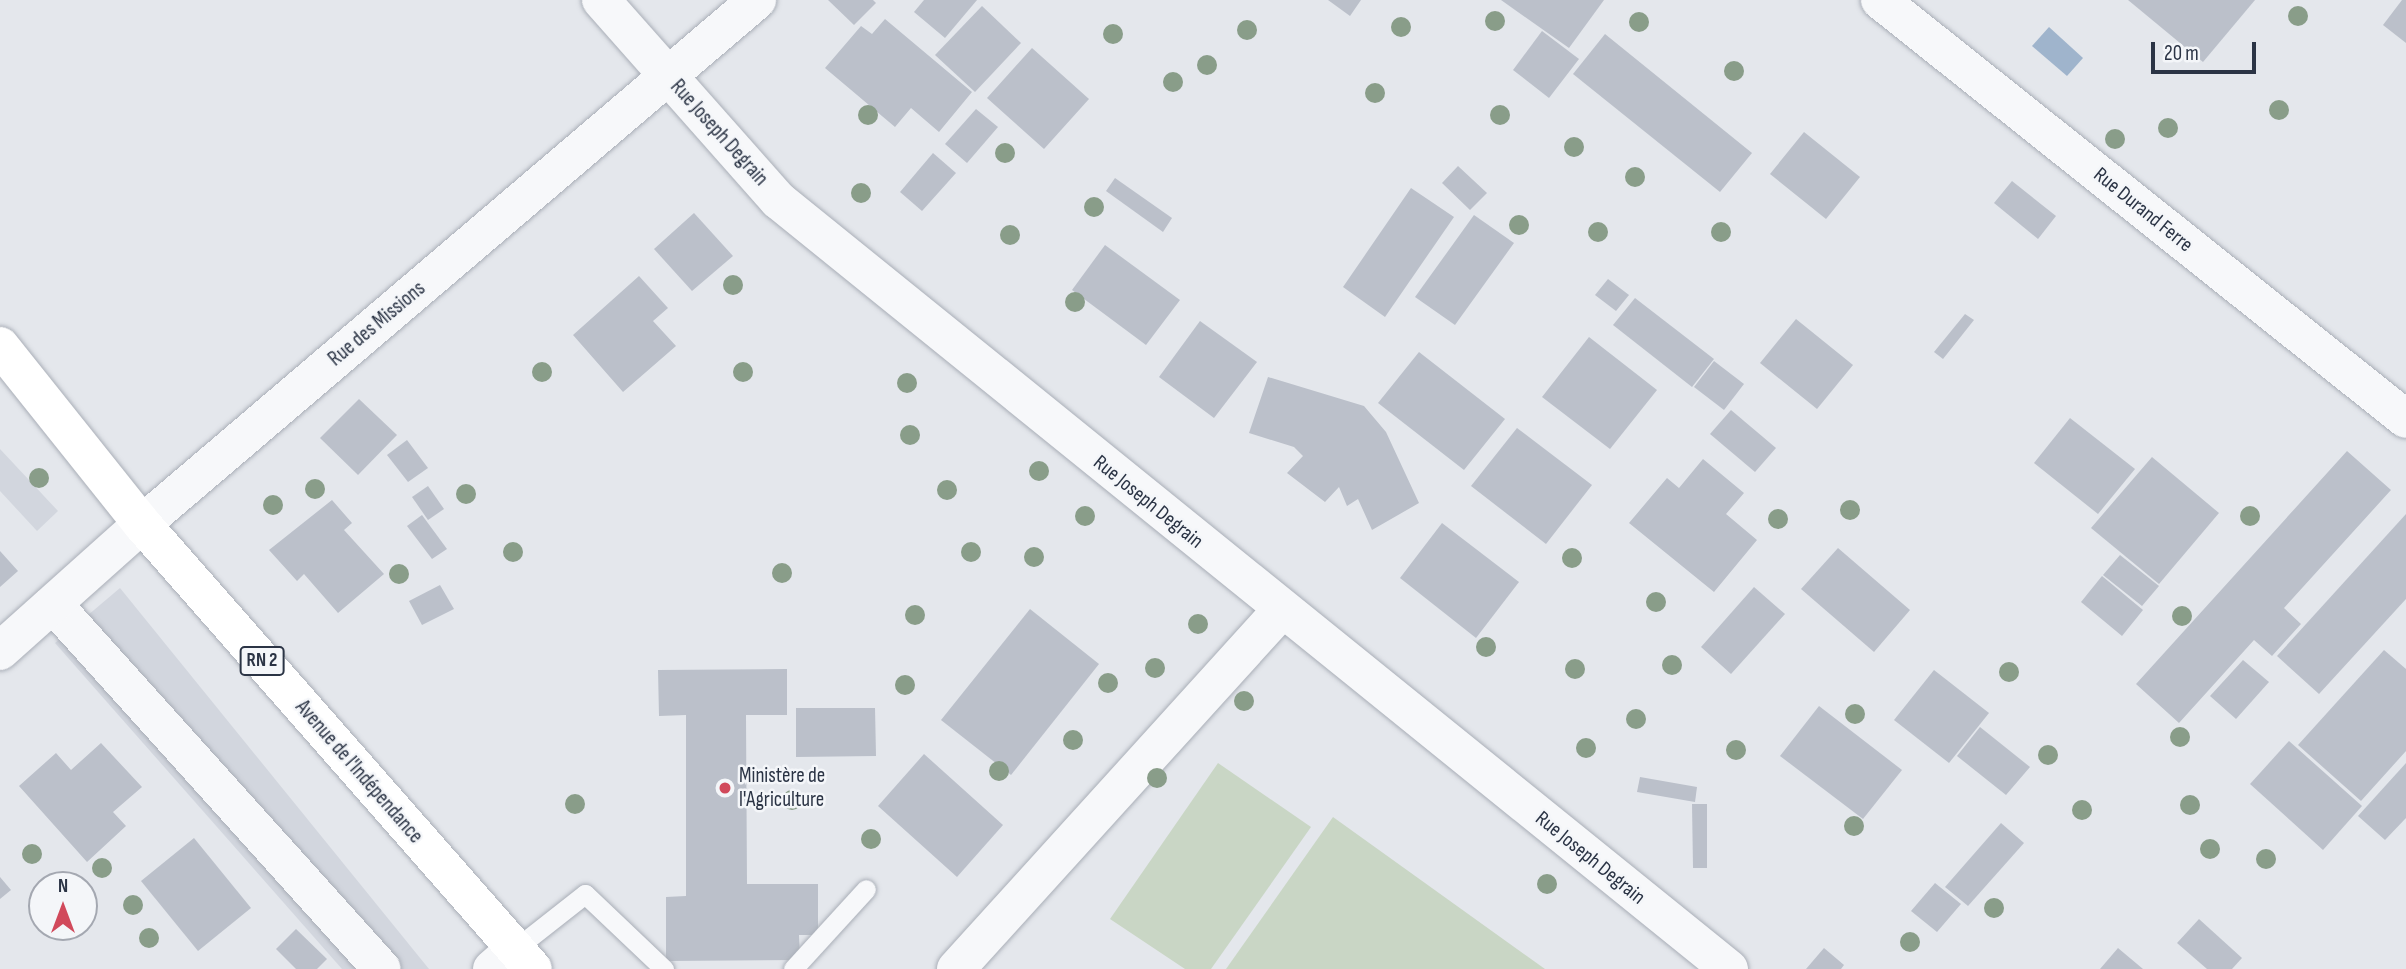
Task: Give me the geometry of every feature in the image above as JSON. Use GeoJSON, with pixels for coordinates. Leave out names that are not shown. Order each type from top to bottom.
{"type":"FeatureCollection","features":[{"type":"Feature","properties":{"kind":"main road","name":"Avenue de l'Indépendance"},"geometry":{"type":"LineString","coordinates":[[0,346],[142,524],[513,962]]}},
{"type":"Feature","properties":{"kind":"street","name":"Rue Joseph Degrain"},"geometry":{"type":"LineString","coordinates":[[601,0],[778,200],[1281,610],[1729,969]]}},
{"type":"Feature","properties":{"kind":"street","name":"Rue des Missions"},"geometry":{"type":"LineString","coordinates":[[0,651],[142,524],[757,0]]}},
{"type":"Feature","properties":{"kind":"street","name":"Rue Durand Ferre"},"geometry":{"type":"LineString","coordinates":[[1880,0],[2406,419]]}},
{"type":"Feature","properties":{"kind":"street"},"geometry":{"type":"LineString","coordinates":[[53,604],[382,969]]}},
{"type":"Feature","properties":{"kind":"street"},"geometry":{"type":"LineString","coordinates":[[956,969],[1281,610]]}},
{"type":"Feature","properties":{"kind":"lane"},"geometry":{"type":"LineString","coordinates":[[793,969],[866,889]]}},
{"type":"Feature","properties":{"kind":"lane"},"geometry":{"type":"LineString","coordinates":[[513,962],[585,894],[664,969]]}},
{"type":"Feature","properties":{"kind":"shaded area"},"geometry":{"type":"Polygon","coordinates":[[[0,449],[58,511],[37,531],[0,491],[0,449]]]}},
{"type":"Feature","properties":{"kind":"shaded area"},"geometry":{"type":"Polygon","coordinates":[[[120,588],[429,969],[342,969],[55,643],[120,588]]]}},
{"type":"Feature","properties":{"kind":"green space"},"geometry":{"type":"Polygon","coordinates":[[[1218,763],[1311,827],[1211,969],[1185,969],[1110,919],[1218,763]]]}},
{"type":"Feature","properties":{"kind":"green space"},"geometry":{"type":"Polygon","coordinates":[[[1333,817],[1545,969],[1226,969],[1333,817]]]}},
{"type":"Feature","properties":{"kind":"water"},"geometry":{"type":"Polygon","coordinates":[[[2049,27],[2083,58],[2067,76],[2032,46],[2049,27]]]}},
{"type":"Feature","properties":{"kind":"building"},"geometry":{"type":"Polygon","coordinates":[[[828,0],[873,0],[876,3],[854,25],[828,0]]]}},
{"type":"Feature","properties":{"kind":"building"},"geometry":{"type":"Polygon","coordinates":[[[924,0],[977,0],[945,38],[914,12],[924,0]]]}},
{"type":"Feature","properties":{"kind":"building"},"geometry":{"type":"Polygon","coordinates":[[[1328,0],[1361,0],[1350,16],[1328,0]]]}},
{"type":"Feature","properties":{"kind":"building"},"geometry":{"type":"Polygon","coordinates":[[[1501,0],[1604,0],[1569,48],[1501,0]]]}},
{"type":"Feature","properties":{"kind":"building"},"geometry":{"type":"Polygon","coordinates":[[[2128,0],[2255,0],[2203,62],[2128,0]]]}},
{"type":"Feature","properties":{"kind":"building"},"geometry":{"type":"Polygon","coordinates":[[[2402,0],[2406,0],[2406,43],[2383,25],[2402,0]]]}},
{"type":"Feature","properties":{"kind":"building"},"geometry":{"type":"Polygon","coordinates":[[[982,6],[1021,43],[975,92],[935,55],[982,6]]]}},
{"type":"Feature","properties":{"kind":"building"},"geometry":{"type":"Polygon","coordinates":[[[885,19],[972,92],[939,132],[911,108],[895,127],[825,68],[861,26],[872,34],[885,19]]]}},
{"type":"Feature","properties":{"kind":"building"},"geometry":{"type":"Polygon","coordinates":[[[1542,31],[1579,59],[1549,98],[1513,70],[1542,31]]]}},
{"type":"Feature","properties":{"kind":"building"},"geometry":{"type":"Polygon","coordinates":[[[1605,34],[1752,153],[1720,192],[1573,74],[1605,34]]]}},
{"type":"Feature","properties":{"kind":"building"},"geometry":{"type":"Polygon","coordinates":[[[1032,48],[1089,99],[1044,149],[987,98],[1032,48]]]}},
{"type":"Feature","properties":{"kind":"building"},"geometry":{"type":"Polygon","coordinates":[[[976,109],[998,127],[967,163],[945,144],[976,109]]]}},
{"type":"Feature","properties":{"kind":"building"},"geometry":{"type":"Polygon","coordinates":[[[1804,132],[1860,177],[1826,219],[1770,174],[1804,132]]]}},
{"type":"Feature","properties":{"kind":"building"},"geometry":{"type":"Polygon","coordinates":[[[933,153],[956,173],[922,211],[900,192],[933,153]]]}},
{"type":"Feature","properties":{"kind":"building"},"geometry":{"type":"Polygon","coordinates":[[[1458,166],[1487,193],[1470,210],[1442,183],[1458,166]]]}},
{"type":"Feature","properties":{"kind":"building"},"geometry":{"type":"Polygon","coordinates":[[[1115,178],[1172,218],[1163,232],[1106,191],[1115,178]]]}},
{"type":"Feature","properties":{"kind":"building"},"geometry":{"type":"Polygon","coordinates":[[[2012,181],[2056,216],[2038,239],[1994,203],[2012,181]]]}},
{"type":"Feature","properties":{"kind":"building"},"geometry":{"type":"Polygon","coordinates":[[[1411,188],[1454,217],[1385,317],[1343,287],[1411,188]]]}},
{"type":"Feature","properties":{"kind":"building"},"geometry":{"type":"Polygon","coordinates":[[[694,213],[733,256],[692,291],[654,249],[694,213]]]}},
{"type":"Feature","properties":{"kind":"building"},"geometry":{"type":"Polygon","coordinates":[[[1474,215],[1514,243],[1455,325],[1415,297],[1474,215]]]}},
{"type":"Feature","properties":{"kind":"building"},"geometry":{"type":"Polygon","coordinates":[[[1105,245],[1180,300],[1146,345],[1072,290],[1105,245]]]}},
{"type":"Feature","properties":{"kind":"building"},"geometry":{"type":"Polygon","coordinates":[[[639,276],[668,308],[653,321],[676,346],[623,392],[573,335],[639,276]]]}},
{"type":"Feature","properties":{"kind":"building"},"geometry":{"type":"Polygon","coordinates":[[[1608,279],[1629,295],[1616,311],[1595,295],[1608,279]]]}},
{"type":"Feature","properties":{"kind":"building"},"geometry":{"type":"Polygon","coordinates":[[[1635,298],[1714,359],[1692,387],[1613,325],[1635,298]]]}},
{"type":"Feature","properties":{"kind":"building"},"geometry":{"type":"Polygon","coordinates":[[[1965,314],[1974,320],[1943,359],[1934,352],[1965,314]]]}},
{"type":"Feature","properties":{"kind":"building"},"geometry":{"type":"Polygon","coordinates":[[[1796,319],[1853,365],[1817,409],[1760,363],[1796,319]]]}},
{"type":"Feature","properties":{"kind":"building"},"geometry":{"type":"Polygon","coordinates":[[[1200,321],[1257,362],[1214,418],[1159,377],[1200,321]]]}},
{"type":"Feature","properties":{"kind":"building"},"geometry":{"type":"Polygon","coordinates":[[[1589,337],[1657,390],[1610,449],[1542,397],[1589,337]]]}},
{"type":"Feature","properties":{"kind":"building"},"geometry":{"type":"Polygon","coordinates":[[[1419,352],[1505,419],[1464,470],[1378,403],[1419,352]]]}},
{"type":"Feature","properties":{"kind":"building"},"geometry":{"type":"Polygon","coordinates":[[[1714,361],[1744,384],[1724,410],[1694,387],[1714,361]]]}},
{"type":"Feature","properties":{"kind":"building"},"geometry":{"type":"Polygon","coordinates":[[[1268,377],[1364,406],[1386,432],[1419,503],[1372,530],[1358,499],[1347,506],[1339,487],[1325,502],[1287,473],[1303,456],[1294,447],[1249,433],[1268,377]]]}},
{"type":"Feature","properties":{"kind":"building"},"geometry":{"type":"Polygon","coordinates":[[[359,399],[397,435],[358,475],[320,438],[359,399]]]}},
{"type":"Feature","properties":{"kind":"building"},"geometry":{"type":"Polygon","coordinates":[[[1731,410],[1776,448],[1755,472],[1710,434],[1731,410]]]}},
{"type":"Feature","properties":{"kind":"building"},"geometry":{"type":"Polygon","coordinates":[[[2070,418],[2135,469],[2098,514],[2034,463],[2070,418]]]}},
{"type":"Feature","properties":{"kind":"building"},"geometry":{"type":"Polygon","coordinates":[[[1517,428],[1592,485],[1546,544],[1471,486],[1517,428]]]}},
{"type":"Feature","properties":{"kind":"building"},"geometry":{"type":"Polygon","coordinates":[[[407,440],[428,468],[408,482],[387,455],[407,440]]]}},
{"type":"Feature","properties":{"kind":"building"},"geometry":{"type":"Polygon","coordinates":[[[2347,451],[2391,490],[2284,608],[2301,624],[2272,656],[2254,640],[2179,723],[2136,684],[2347,451]]]}},
{"type":"Feature","properties":{"kind":"building"},"geometry":{"type":"Polygon","coordinates":[[[2152,457],[2219,513],[2159,584],[2091,528],[2152,457]]]}},
{"type":"Feature","properties":{"kind":"building"},"geometry":{"type":"Polygon","coordinates":[[[1703,459],[1744,493],[1726,514],[1757,540],[1714,592],[1629,523],[1667,478],[1679,488],[1703,459]]]}},
{"type":"Feature","properties":{"kind":"building"},"geometry":{"type":"Polygon","coordinates":[[[428,486],[444,509],[428,520],[412,497],[428,486]]]}},
{"type":"Feature","properties":{"kind":"building"},"geometry":{"type":"Polygon","coordinates":[[[332,500],[352,523],[344,530],[384,574],[338,613],[304,574],[297,581],[269,550],[332,500]]]}},
{"type":"Feature","properties":{"kind":"building"},"geometry":{"type":"Polygon","coordinates":[[[2406,514],[2406,599],[2319,694],[2277,656],[2406,514]]]}},
{"type":"Feature","properties":{"kind":"building"},"geometry":{"type":"Polygon","coordinates":[[[422,515],[447,549],[432,559],[407,526],[422,515]]]}},
{"type":"Feature","properties":{"kind":"building"},"geometry":{"type":"Polygon","coordinates":[[[1442,523],[1519,582],[1476,638],[1400,578],[1442,523]]]}},
{"type":"Feature","properties":{"kind":"building"},"geometry":{"type":"Polygon","coordinates":[[[1838,548],[1910,610],[1874,652],[1801,589],[1838,548]]]}},
{"type":"Feature","properties":{"kind":"building"},"geometry":{"type":"Polygon","coordinates":[[[0,551],[18,571],[0,587],[0,551]]]}},
{"type":"Feature","properties":{"kind":"building"},"geometry":{"type":"Polygon","coordinates":[[[2120,555],[2159,586],[2142,606],[2103,575],[2120,555]]]}},
{"type":"Feature","properties":{"kind":"building"},"geometry":{"type":"Polygon","coordinates":[[[2102,576],[2143,610],[2122,636],[2081,602],[2102,576]]]}},
{"type":"Feature","properties":{"kind":"building"},"geometry":{"type":"Polygon","coordinates":[[[440,585],[454,609],[422,625],[409,601],[440,585]]]}},
{"type":"Feature","properties":{"kind":"building"},"geometry":{"type":"Polygon","coordinates":[[[1754,587],[1785,614],[1731,674],[1701,647],[1754,587]]]}},
{"type":"Feature","properties":{"kind":"building"},"geometry":{"type":"Polygon","coordinates":[[[1030,609],[1099,664],[1011,775],[941,720],[1030,609]]]}},
{"type":"Feature","properties":{"kind":"building"},"geometry":{"type":"Polygon","coordinates":[[[2384,650],[2406,669],[2406,751],[2361,801],[2298,745],[2384,650]]]}},
{"type":"Feature","properties":{"kind":"building"},"geometry":{"type":"Polygon","coordinates":[[[2243,660],[2269,682],[2236,719],[2210,696],[2243,660]]]}},
{"type":"Feature","properties":{"kind":"building"},"geometry":{"type":"Polygon","coordinates":[[[787,669],[787,715],[746,715],[747,884],[818,884],[818,935],[799,935],[800,960],[666,961],[666,897],[686,896],[686,715],[659,716],[658,670],[787,669]]]}},
{"type":"Feature","properties":{"kind":"building"},"geometry":{"type":"Polygon","coordinates":[[[1934,670],[1989,713],[1949,763],[1894,720],[1934,670]]]}},
{"type":"Feature","properties":{"kind":"building"},"geometry":{"type":"Polygon","coordinates":[[[1819,706],[1902,770],[1863,819],[1780,756],[1819,706]]]}},
{"type":"Feature","properties":{"kind":"building"},"geometry":{"type":"Polygon","coordinates":[[[796,708],[875,708],[876,756],[796,757],[796,708]]]}},
{"type":"Feature","properties":{"kind":"building"},"geometry":{"type":"Polygon","coordinates":[[[1980,727],[2030,767],[2006,795],[1957,756],[1980,727]]]}},
{"type":"Feature","properties":{"kind":"building"},"geometry":{"type":"Polygon","coordinates":[[[2289,741],[2362,806],[2323,850],[2250,784],[2289,741]]]}},
{"type":"Feature","properties":{"kind":"building"},"geometry":{"type":"Polygon","coordinates":[[[101,743],[142,787],[113,812],[126,826],[87,862],[19,786],[56,753],[71,770],[101,743]]]}},
{"type":"Feature","properties":{"kind":"building"},"geometry":{"type":"Polygon","coordinates":[[[924,754],[1003,825],[957,877],[878,806],[924,754]]]}},
{"type":"Feature","properties":{"kind":"building"},"geometry":{"type":"Polygon","coordinates":[[[2406,763],[2406,818],[2385,840],[2358,816],[2406,763]]]}},
{"type":"Feature","properties":{"kind":"building"},"geometry":{"type":"Polygon","coordinates":[[[1640,777],[1697,787],[1695,802],[1637,792],[1640,777]]]}},
{"type":"Feature","properties":{"kind":"building"},"geometry":{"type":"Polygon","coordinates":[[[1692,804],[1707,804],[1707,868],[1693,868],[1692,804]]]}},
{"type":"Feature","properties":{"kind":"building"},"geometry":{"type":"Polygon","coordinates":[[[2001,823],[2024,843],[1968,906],[1945,887],[2001,823]]]}},
{"type":"Feature","properties":{"kind":"building"},"geometry":{"type":"Polygon","coordinates":[[[194,838],[251,908],[198,951],[141,881],[194,838]]]}},
{"type":"Feature","properties":{"kind":"building"},"geometry":{"type":"Polygon","coordinates":[[[0,877],[11,890],[0,899],[0,877]]]}},
{"type":"Feature","properties":{"kind":"building"},"geometry":{"type":"Polygon","coordinates":[[[1935,883],[1961,904],[1937,932],[1911,911],[1935,883]]]}},
{"type":"Feature","properties":{"kind":"building"},"geometry":{"type":"Polygon","coordinates":[[[2199,919],[2242,958],[2232,969],[2207,969],[2177,943],[2199,919]]]}},
{"type":"Feature","properties":{"kind":"building"},"geometry":{"type":"Polygon","coordinates":[[[296,929],[327,959],[317,969],[296,969],[276,949],[296,929]]]}},
{"type":"Feature","properties":{"kind":"building"},"geometry":{"type":"Polygon","coordinates":[[[1824,948],[1844,965],[1841,969],[1806,969],[1824,948]]]}},
{"type":"Feature","properties":{"kind":"building"},"geometry":{"type":"Polygon","coordinates":[[[2118,948],[2143,969],[2100,969],[2118,948]]]}},
{"type":"Feature","properties":{"kind":"place","name":"Ministère de l'Agriculture"},"geometry":{"type":"Point","coordinates":[725,788]}}]}
